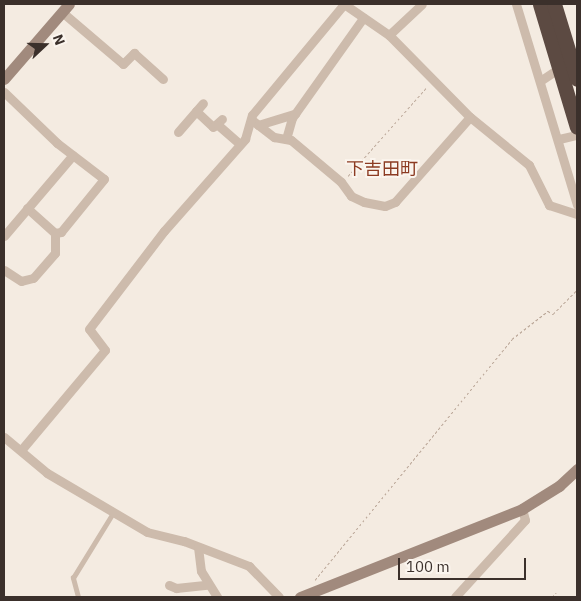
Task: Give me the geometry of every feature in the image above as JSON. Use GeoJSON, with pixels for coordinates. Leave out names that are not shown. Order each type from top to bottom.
{"type":"FeatureCollection","features":[{"type":"Feature","properties":{"kind":"highway"},"geometry":{"type":"LineString","coordinates":[[540,4],[576,131]]}},
{"type":"Feature","properties":{"kind":"highway"},"geometry":{"type":"LineString","coordinates":[[554,4],[577,79]]}},
{"type":"Feature","properties":{"kind":"street"},"geometry":{"type":"LineString","coordinates":[[470,117],[391,205],[358,200],[342,183],[291,140],[274,137],[255,123],[252,115],[344,4],[389,35],[432,81],[470,117],[529,166],[549,205],[577,214]]}},
{"type":"Feature","properties":{"kind":"street"},"geometry":{"type":"LineString","coordinates":[[389,35],[422,4]]}},
{"type":"Feature","properties":{"kind":"street"},"geometry":{"type":"LineString","coordinates":[[516,4],[577,205]]}},
{"type":"Feature","properties":{"kind":"street"},"geometry":{"type":"LineString","coordinates":[[4,79],[66,8],[123,64],[134,53],[164,80]]}},
{"type":"Feature","properties":{"kind":"street"},"geometry":{"type":"LineString","coordinates":[[286,138],[286,131],[295,114],[363,18]]}},
{"type":"Feature","properties":{"kind":"street"},"geometry":{"type":"LineString","coordinates":[[540,81],[555,71]]}},
{"type":"Feature","properties":{"kind":"street"},"geometry":{"type":"LineString","coordinates":[[4,92],[73,155],[104,179],[103,184],[61,232],[55,233]]}},
{"type":"Feature","properties":{"kind":"street"},"geometry":{"type":"LineString","coordinates":[[178,132],[202,104]]}},
{"type":"Feature","properties":{"kind":"street"},"geometry":{"type":"LineString","coordinates":[[196,111],[213,127],[220,122],[240,144]]}},
{"type":"Feature","properties":{"kind":"street"},"geometry":{"type":"LineString","coordinates":[[22,450],[105,350],[89,329],[164,231],[240,144],[255,123],[295,114]]}},
{"type":"Feature","properties":{"kind":"street"},"geometry":{"type":"LineString","coordinates":[[558,139],[576,131]]}},
{"type":"Feature","properties":{"kind":"street"},"geometry":{"type":"LineString","coordinates":[[4,236],[73,155]]}},
{"type":"Feature","properties":{"kind":"street"},"geometry":{"type":"LineString","coordinates":[[27,208],[55,233]]}},
{"type":"Feature","properties":{"kind":"street"},"geometry":{"type":"LineString","coordinates":[[4,270],[21,281],[32,278],[54,253],[55,233]]}},
{"type":"Feature","properties":{"kind":"street"},"geometry":{"type":"LineString","coordinates":[[4,437],[22,450],[47,473],[146,532],[198,546],[249,566],[279,597]]}},
{"type":"Feature","properties":{"kind":"street"},"geometry":{"type":"LineString","coordinates":[[300,597],[522,509],[559,486],[577,469]]}},
{"type":"Feature","properties":{"kind":"street"},"geometry":{"type":"LineString","coordinates":[[455,597],[524,520],[522,509]]}},
{"type":"Feature","properties":{"kind":"street"},"geometry":{"type":"LineString","coordinates":[[198,546],[207,585],[217,597]]}},
{"type":"Feature","properties":{"kind":"street"},"geometry":{"type":"LineString","coordinates":[[168,585],[176,588],[207,585]]}},
{"type":"Feature","properties":{"kind":"lane"},"geometry":{"type":"LineString","coordinates":[[78,597],[73,578],[113,513]]}},
{"type":"Feature","properties":{"kind":"path"},"geometry":{"type":"LineString","coordinates":[[342,183],[432,81]]}},
{"type":"Feature","properties":{"kind":"path"},"geometry":{"type":"LineString","coordinates":[[310,586],[512,339],[548,311],[553,314],[577,290]]}},
{"type":"Feature","properties":{"kind":"path"},"geometry":{"type":"LineString","coordinates":[[552,597],[556,593]]}},
{"type":"Feature","properties":{"kind":"district","name":"下吉田町"},"geometry":{"type":"Point","coordinates":[382,169]}}]}
